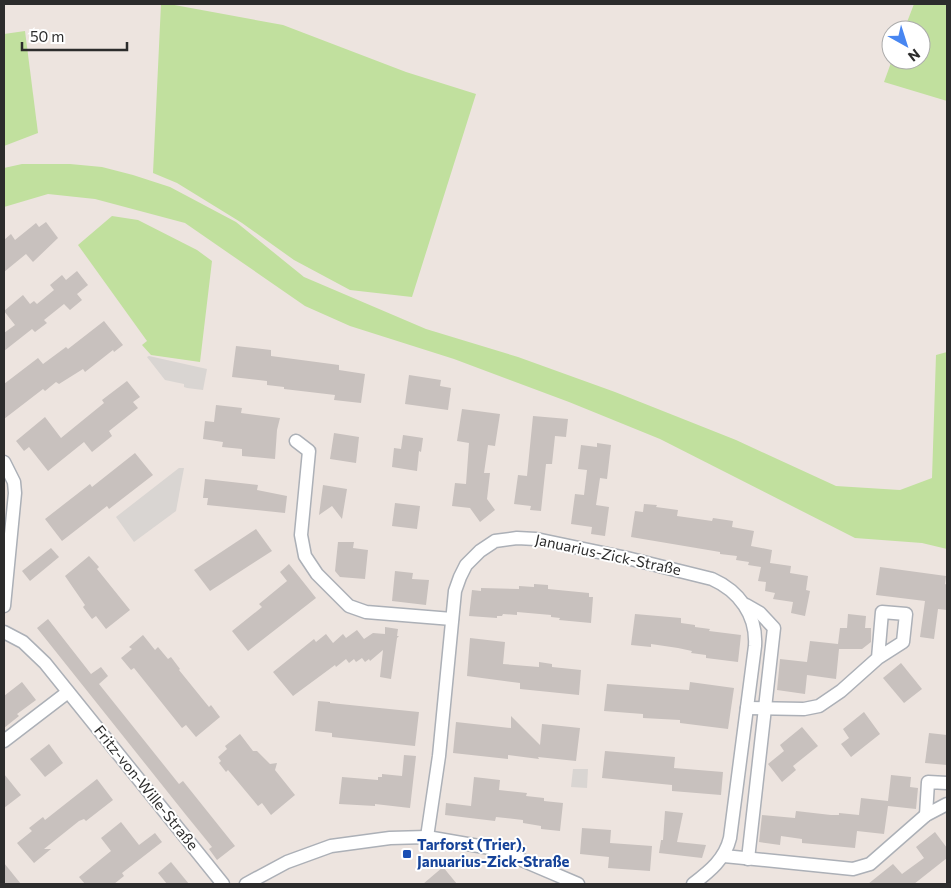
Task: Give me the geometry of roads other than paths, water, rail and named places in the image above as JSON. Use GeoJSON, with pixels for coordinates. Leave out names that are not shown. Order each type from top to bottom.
{"type":"FeatureCollection","features":[{"type":"Feature","properties":{"kind":"street"},"geometry":{"type":"LineString","coordinates":[[296,441],[309,450],[301,535],[305,556],[317,574],[349,606],[366,612],[452,619]]}},
{"type":"Feature","properties":{"kind":"street"},"geometry":{"type":"LineString","coordinates":[[4,462],[14,482],[15,493],[4,606]]}},
{"type":"Feature","properties":{"kind":"street","name":"Januarius-Zick-Straße"},"geometry":{"type":"LineString","coordinates":[[427,837],[439,756],[455,591],[466,565],[480,551],[495,541],[517,538],[536,539],[698,575],[724,584],[746,606],[760,614],[774,628],[748,858]]}},
{"type":"Feature","properties":{"kind":"street","name":"Januarius-Zick-Straße"},"geometry":{"type":"LineString","coordinates":[[724,856],[730,838],[756,638],[753,623],[746,606]]}},
{"type":"Feature","properties":{"kind":"street","name":"Fritz-von-Wille-Straße"},"geometry":{"type":"LineString","coordinates":[[4,632],[23,642],[35,652],[223,884]]}},
{"type":"Feature","properties":{"kind":"street"},"geometry":{"type":"LineString","coordinates":[[747,708],[804,709],[819,706],[841,692],[878,658]]}},
{"type":"Feature","properties":{"kind":"street"},"geometry":{"type":"LineString","coordinates":[[4,741],[68,692]]}},
{"type":"Feature","properties":{"kind":"street"},"geometry":{"type":"LineString","coordinates":[[926,815],[928,782],[947,784]]}},
{"type":"Feature","properties":{"kind":"street"},"geometry":{"type":"LineString","coordinates":[[693,884],[724,856],[853,869],[870,864],[926,815],[947,804]]}},
{"type":"Feature","properties":{"kind":"street"},"geometry":{"type":"LineString","coordinates":[[246,884],[287,862],[331,846],[390,838],[427,837],[496,849],[578,884]]}},
{"type":"Feature","properties":{"kind":"place","name":"Tarforst (Trier), Januarius-Zick-Straße"},"geometry":{"type":"Point","coordinates":[407,854]}}]}
